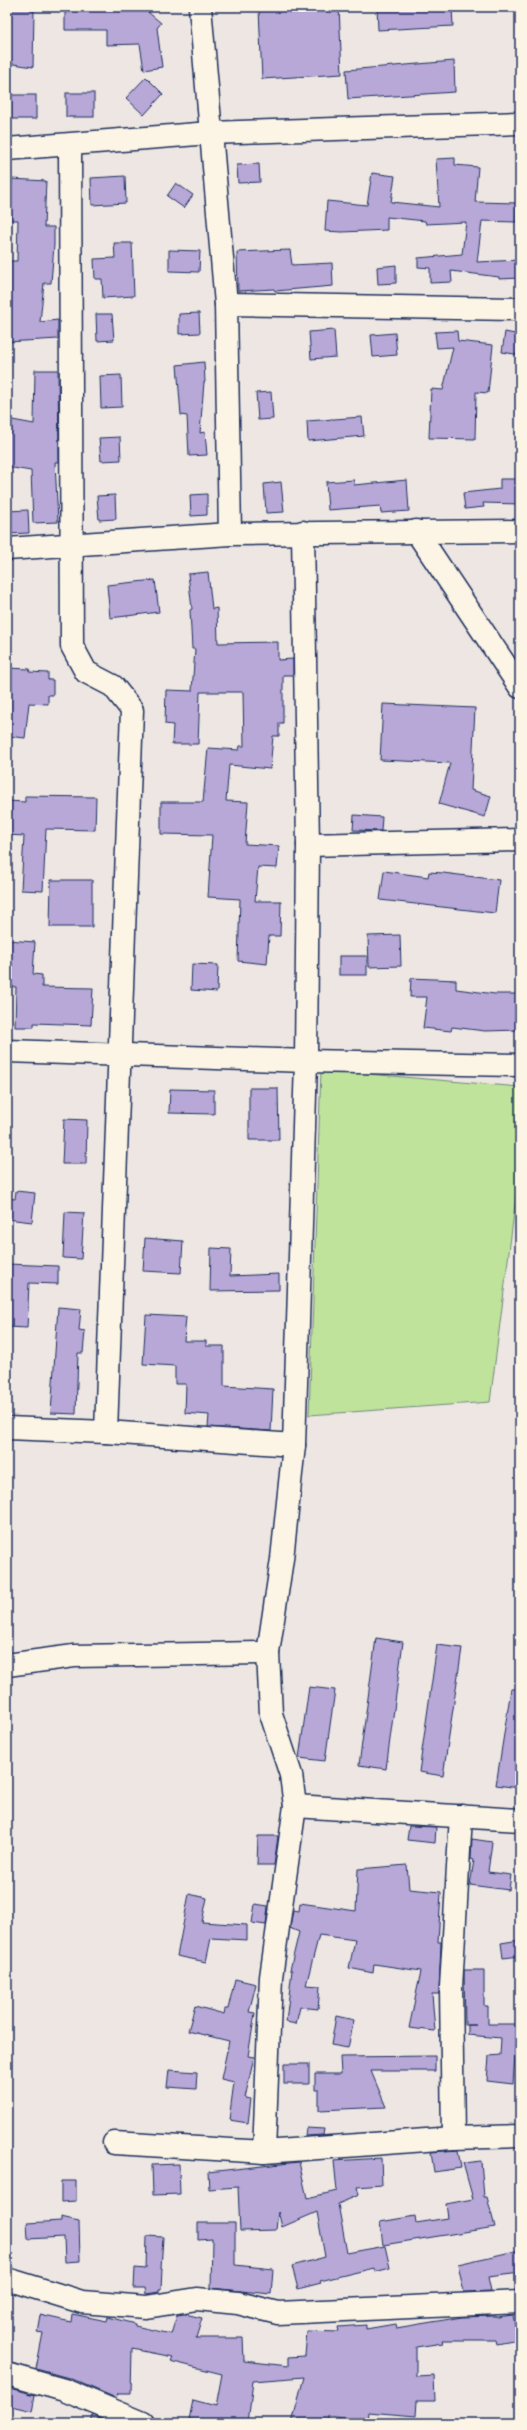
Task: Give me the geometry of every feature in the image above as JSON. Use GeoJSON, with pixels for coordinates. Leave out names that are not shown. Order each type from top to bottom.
{"type":"FeatureCollection","features":[{"type":"Feature","properties":{"kind":"street"},"geometry":{"type":"LineString","coordinates":[[200,7],[226,304],[230,534]]}},
{"type":"Feature","properties":{"kind":"street"},"geometry":{"type":"LineString","coordinates":[[7,149],[210,133],[520,123]]}},
{"type":"Feature","properties":{"kind":"street"},"geometry":{"type":"LineString","coordinates":[[70,145],[72,646],[86,672],[113,686],[132,710],[106,1432]]}},
{"type":"Feature","properties":{"kind":"street"},"geometry":{"type":"LineString","coordinates":[[226,304],[520,309]]}},
{"type":"Feature","properties":{"kind":"street"},"geometry":{"type":"LineString","coordinates":[[416,531],[520,687]]}},
{"type":"Feature","properties":{"kind":"street"},"geometry":{"type":"LineString","coordinates":[[7,549],[72,543],[230,534],[303,532],[520,531]]}},
{"type":"Feature","properties":{"kind":"street"},"geometry":{"type":"LineString","coordinates":[[264,2152],[271,1977],[295,1806],[291,1775],[271,1714],[268,1653],[282,1559],[294,1445],[306,1061],[308,845],[303,532]]}},
{"type":"Feature","properties":{"kind":"street"},"geometry":{"type":"LineString","coordinates":[[308,845],[520,840]]}},
{"type":"Feature","properties":{"kind":"street"},"geometry":{"type":"LineString","coordinates":[[7,1051],[306,1061],[520,1065]]}},
{"type":"Feature","properties":{"kind":"street"},"geometry":{"type":"LineString","coordinates":[[7,1428],[106,1432],[294,1445]]}},
{"type":"Feature","properties":{"kind":"street"},"geometry":{"type":"LineString","coordinates":[[7,1665],[74,1656],[268,1653]]}},
{"type":"Feature","properties":{"kind":"street"},"geometry":{"type":"LineString","coordinates":[[295,1806],[520,1820]]}},
{"type":"Feature","properties":{"kind":"street"},"geometry":{"type":"LineString","coordinates":[[453,2138],[451,1987],[461,1816]]}},
{"type":"Feature","properties":{"kind":"street"},"geometry":{"type":"LineString","coordinates":[[114,2143],[264,2152],[453,2138],[520,2136]]}},
{"type":"Feature","properties":{"kind":"street"},"geometry":{"type":"LineString","coordinates":[[7,2279],[82,2302],[146,2307],[197,2299],[238,2303],[278,2313],[520,2302]]}},
{"type":"Feature","properties":{"kind":"street"},"geometry":{"type":"LineString","coordinates":[[7,2374],[64,2390],[143,2423]]}},
{"type":"Feature","properties":{"kind":"green space"},"geometry":{"type":"Polygon","coordinates":[[[321,1070],[520,1087],[520,1165],[490,1402],[309,1415],[321,1070]]]}},
{"type":"Feature","properties":{"kind":"building"},"geometry":{"type":"Polygon","coordinates":[[[142,7],[161,23],[157,28],[162,67],[144,70],[140,44],[106,45],[106,30],[65,30],[65,8],[142,7]]]}},
{"type":"Feature","properties":{"kind":"building"},"geometry":{"type":"Polygon","coordinates":[[[339,7],[342,74],[262,79],[259,9],[339,7]]]}},
{"type":"Feature","properties":{"kind":"building"},"geometry":{"type":"Polygon","coordinates":[[[377,7],[452,7],[453,26],[378,30],[377,7]]]}},
{"type":"Feature","properties":{"kind":"building"},"geometry":{"type":"Polygon","coordinates":[[[7,9],[34,9],[33,67],[7,63],[7,9]]]}},
{"type":"Feature","properties":{"kind":"building"},"geometry":{"type":"Polygon","coordinates":[[[454,61],[455,92],[348,99],[346,70],[454,61]]]}},
{"type":"Feature","properties":{"kind":"building"},"geometry":{"type":"Polygon","coordinates":[[[146,77],[163,94],[144,115],[126,98],[146,77]]]}},
{"type":"Feature","properties":{"kind":"building"},"geometry":{"type":"Polygon","coordinates":[[[66,93],[94,93],[94,117],[66,117],[66,93]]]}},
{"type":"Feature","properties":{"kind":"building"},"geometry":{"type":"Polygon","coordinates":[[[11,95],[36,95],[36,119],[11,119],[11,95]]]}},
{"type":"Feature","properties":{"kind":"building"},"geometry":{"type":"Polygon","coordinates":[[[455,158],[455,165],[478,167],[475,202],[517,203],[516,222],[482,221],[477,262],[520,260],[520,278],[499,279],[499,277],[451,271],[452,282],[430,283],[430,268],[418,267],[418,258],[462,254],[466,222],[426,224],[425,221],[387,217],[387,230],[342,232],[325,231],[327,201],[367,205],[372,173],[395,176],[391,202],[439,207],[436,159],[455,158]]]}},
{"type":"Feature","properties":{"kind":"building"},"geometry":{"type":"Polygon","coordinates":[[[259,164],[260,182],[238,183],[237,165],[259,164]]]}},
{"type":"Feature","properties":{"kind":"building"},"geometry":{"type":"Polygon","coordinates":[[[125,176],[126,203],[92,205],[91,178],[125,176]]]}},
{"type":"Feature","properties":{"kind":"building"},"geometry":{"type":"Polygon","coordinates":[[[12,179],[46,181],[44,227],[54,227],[54,245],[51,283],[44,283],[40,322],[58,320],[58,339],[7,342],[7,261],[17,261],[18,220],[10,220],[12,179]]]}},
{"type":"Feature","properties":{"kind":"building"},"geometry":{"type":"Polygon","coordinates":[[[176,183],[193,195],[184,208],[167,196],[176,183]]]}},
{"type":"Feature","properties":{"kind":"building"},"geometry":{"type":"Polygon","coordinates":[[[114,243],[132,243],[134,296],[103,298],[102,279],[95,279],[94,259],[115,258],[114,243]]]}},
{"type":"Feature","properties":{"kind":"building"},"geometry":{"type":"Polygon","coordinates":[[[169,250],[200,251],[199,272],[169,271],[169,250]]]}},
{"type":"Feature","properties":{"kind":"building"},"geometry":{"type":"Polygon","coordinates":[[[290,250],[292,265],[332,263],[333,286],[275,291],[274,289],[238,291],[237,252],[290,250]]]}},
{"type":"Feature","properties":{"kind":"building"},"geometry":{"type":"Polygon","coordinates":[[[396,265],[396,283],[378,284],[377,267],[396,265]]]}},
{"type":"Feature","properties":{"kind":"building"},"geometry":{"type":"Polygon","coordinates":[[[199,313],[200,333],[179,334],[179,314],[199,313]]]}},
{"type":"Feature","properties":{"kind":"building"},"geometry":{"type":"Polygon","coordinates":[[[96,314],[112,314],[114,340],[97,341],[96,314]]]}},
{"type":"Feature","properties":{"kind":"building"},"geometry":{"type":"Polygon","coordinates":[[[334,330],[336,357],[311,359],[309,332],[334,330]]]}},
{"type":"Feature","properties":{"kind":"building"},"geometry":{"type":"Polygon","coordinates":[[[457,331],[458,341],[493,345],[488,393],[476,392],[475,439],[429,438],[431,389],[443,390],[453,347],[437,348],[435,332],[457,331]]]}},
{"type":"Feature","properties":{"kind":"building"},"geometry":{"type":"Polygon","coordinates":[[[505,332],[520,335],[520,355],[502,352],[505,332]]]}},
{"type":"Feature","properties":{"kind":"building"},"geometry":{"type":"Polygon","coordinates":[[[395,333],[397,355],[373,357],[371,335],[395,333]]]}},
{"type":"Feature","properties":{"kind":"building"},"geometry":{"type":"Polygon","coordinates":[[[204,362],[205,382],[200,433],[205,432],[207,455],[189,456],[187,416],[181,415],[177,365],[204,362]]]}},
{"type":"Feature","properties":{"kind":"building"},"geometry":{"type":"Polygon","coordinates":[[[35,370],[58,370],[59,462],[55,462],[58,522],[33,523],[31,471],[7,467],[7,419],[34,424],[35,370]]]}},
{"type":"Feature","properties":{"kind":"building"},"geometry":{"type":"Polygon","coordinates":[[[121,375],[122,407],[101,408],[100,376],[121,375]]]}},
{"type":"Feature","properties":{"kind":"building"},"geometry":{"type":"Polygon","coordinates":[[[271,392],[273,419],[258,420],[256,393],[271,392]]]}},
{"type":"Feature","properties":{"kind":"building"},"geometry":{"type":"Polygon","coordinates":[[[362,417],[364,436],[308,441],[307,421],[362,417]]]}},
{"type":"Feature","properties":{"kind":"building"},"geometry":{"type":"Polygon","coordinates":[[[120,437],[121,460],[101,461],[99,438],[120,437]]]}},
{"type":"Feature","properties":{"kind":"building"},"geometry":{"type":"Polygon","coordinates":[[[500,479],[520,479],[520,504],[483,503],[484,507],[465,509],[463,493],[500,489],[500,479]]]}},
{"type":"Feature","properties":{"kind":"building"},"geometry":{"type":"Polygon","coordinates":[[[354,480],[354,485],[407,480],[409,511],[381,513],[380,506],[328,510],[326,482],[354,480]]]}},
{"type":"Feature","properties":{"kind":"building"},"geometry":{"type":"Polygon","coordinates":[[[281,482],[284,512],[266,513],[264,484],[281,482]]]}},
{"type":"Feature","properties":{"kind":"building"},"geometry":{"type":"Polygon","coordinates":[[[207,494],[207,515],[191,516],[190,495],[207,494]]]}},
{"type":"Feature","properties":{"kind":"building"},"geometry":{"type":"Polygon","coordinates":[[[115,495],[116,519],[99,520],[97,496],[115,495]]]}},
{"type":"Feature","properties":{"kind":"building"},"geometry":{"type":"Polygon","coordinates":[[[28,510],[29,533],[7,534],[7,511],[28,510]]]}},
{"type":"Feature","properties":{"kind":"building"},"geometry":{"type":"Polygon","coordinates":[[[208,572],[212,609],[217,608],[218,643],[278,642],[278,660],[293,659],[293,675],[283,675],[283,723],[279,723],[279,736],[273,736],[270,769],[229,765],[226,801],[248,802],[245,844],[279,846],[277,868],[258,867],[255,901],[281,901],[280,936],[269,936],[267,964],[238,961],[240,899],[208,897],[212,835],[161,834],[161,802],[203,802],[208,748],[239,750],[240,746],[244,746],[243,692],[200,692],[198,744],[172,744],[173,725],[165,724],[166,690],[192,691],[195,649],[192,649],[190,610],[192,609],[188,574],[208,572]]]}},
{"type":"Feature","properties":{"kind":"building"},"geometry":{"type":"Polygon","coordinates":[[[155,580],[159,612],[110,618],[107,585],[155,580]]]}},
{"type":"Feature","properties":{"kind":"building"},"geometry":{"type":"Polygon","coordinates":[[[7,668],[30,669],[29,672],[48,673],[48,680],[53,680],[53,695],[48,695],[48,704],[29,703],[25,738],[7,736],[7,668]]]}},
{"type":"Feature","properties":{"kind":"building"},"geometry":{"type":"Polygon","coordinates":[[[383,704],[475,708],[471,790],[491,796],[485,817],[439,804],[450,763],[380,760],[383,704]]]}},
{"type":"Feature","properties":{"kind":"building"},"geometry":{"type":"Polygon","coordinates":[[[25,796],[96,797],[95,830],[46,829],[43,891],[21,890],[24,836],[7,835],[7,801],[25,802],[25,796]]]}},
{"type":"Feature","properties":{"kind":"building"},"geometry":{"type":"Polygon","coordinates":[[[354,815],[382,817],[381,831],[353,830],[354,815]]]}},
{"type":"Feature","properties":{"kind":"building"},"geometry":{"type":"Polygon","coordinates":[[[384,871],[428,877],[429,872],[443,873],[499,880],[495,913],[380,900],[384,871]]]}},
{"type":"Feature","properties":{"kind":"building"},"geometry":{"type":"Polygon","coordinates":[[[51,880],[92,880],[92,927],[50,927],[51,880]]]}},
{"type":"Feature","properties":{"kind":"building"},"geometry":{"type":"Polygon","coordinates":[[[400,935],[401,966],[369,967],[368,936],[400,935]]]}},
{"type":"Feature","properties":{"kind":"building"},"geometry":{"type":"Polygon","coordinates":[[[7,940],[35,942],[33,974],[42,975],[42,987],[93,988],[91,1025],[34,1023],[34,1027],[15,1027],[16,987],[7,986],[7,940]]]}},
{"type":"Feature","properties":{"kind":"building"},"geometry":{"type":"Polygon","coordinates":[[[339,956],[367,956],[367,975],[339,975],[339,956]]]}},
{"type":"Feature","properties":{"kind":"building"},"geometry":{"type":"Polygon","coordinates":[[[192,964],[218,965],[217,992],[191,990],[192,964]]]}},
{"type":"Feature","properties":{"kind":"building"},"geometry":{"type":"Polygon","coordinates":[[[411,978],[456,980],[456,989],[495,994],[520,994],[520,1030],[485,1031],[452,1027],[451,1031],[423,1028],[427,997],[410,997],[411,978]]]}},
{"type":"Feature","properties":{"kind":"building"},"geometry":{"type":"Polygon","coordinates":[[[249,1088],[278,1088],[279,1140],[249,1140],[249,1088]]]}},
{"type":"Feature","properties":{"kind":"building"},"geometry":{"type":"Polygon","coordinates":[[[170,1089],[214,1090],[214,1114],[169,1113],[170,1089]]]}},
{"type":"Feature","properties":{"kind":"building"},"geometry":{"type":"Polygon","coordinates":[[[64,1119],[87,1120],[86,1164],[62,1164],[64,1119]]]}},
{"type":"Feature","properties":{"kind":"building"},"geometry":{"type":"Polygon","coordinates":[[[16,1191],[35,1193],[32,1222],[7,1219],[7,1198],[15,1199],[16,1191]]]}},
{"type":"Feature","properties":{"kind":"building"},"geometry":{"type":"Polygon","coordinates":[[[65,1212],[84,1213],[81,1259],[63,1258],[65,1212]]]}},
{"type":"Feature","properties":{"kind":"building"},"geometry":{"type":"Polygon","coordinates":[[[145,1238],[183,1241],[181,1273],[143,1271],[145,1238]]]}},
{"type":"Feature","properties":{"kind":"building"},"geometry":{"type":"Polygon","coordinates":[[[211,1248],[231,1249],[230,1276],[279,1274],[279,1290],[210,1291],[211,1248]]]}},
{"type":"Feature","properties":{"kind":"building"},"geometry":{"type":"Polygon","coordinates":[[[7,1264],[58,1266],[58,1284],[29,1283],[27,1328],[7,1327],[7,1264]]]}},
{"type":"Feature","properties":{"kind":"building"},"geometry":{"type":"Polygon","coordinates":[[[58,1307],[81,1309],[79,1330],[85,1331],[83,1353],[78,1353],[76,1414],[51,1413],[58,1307]]]}},
{"type":"Feature","properties":{"kind":"building"},"geometry":{"type":"Polygon","coordinates":[[[146,1315],[186,1317],[184,1341],[206,1341],[206,1346],[224,1346],[224,1386],[273,1389],[271,1431],[208,1427],[209,1415],[185,1413],[186,1384],[175,1384],[175,1366],[143,1364],[146,1315]]]}},
{"type":"Feature","properties":{"kind":"building"},"geometry":{"type":"Polygon","coordinates":[[[376,1638],[403,1642],[386,1769],[359,1765],[376,1638]]]}},
{"type":"Feature","properties":{"kind":"building"},"geometry":{"type":"Polygon","coordinates":[[[437,1645],[462,1648],[443,1776],[419,1772],[437,1645]]]}},
{"type":"Feature","properties":{"kind":"building"},"geometry":{"type":"Polygon","coordinates":[[[309,1687],[335,1690],[325,1761],[299,1758],[309,1687]]]}},
{"type":"Feature","properties":{"kind":"building"},"geometry":{"type":"Polygon","coordinates":[[[511,1689],[520,1689],[520,1788],[496,1785],[511,1689]]]}},
{"type":"Feature","properties":{"kind":"building"},"geometry":{"type":"Polygon","coordinates":[[[409,1826],[436,1827],[435,1843],[407,1840],[409,1826]]]}},
{"type":"Feature","properties":{"kind":"building"},"geometry":{"type":"Polygon","coordinates":[[[258,1836],[278,1836],[274,1865],[257,1865],[258,1836]]]}},
{"type":"Feature","properties":{"kind":"building"},"geometry":{"type":"Polygon","coordinates":[[[472,1839],[492,1842],[488,1872],[511,1875],[509,1890],[470,1885],[474,1860],[471,1859],[472,1839]]]}},
{"type":"Feature","properties":{"kind":"building"},"geometry":{"type":"Polygon","coordinates":[[[407,1865],[409,1889],[441,1892],[438,1942],[441,1942],[439,1994],[432,1994],[435,2031],[409,2028],[421,1971],[374,1964],[373,1973],[349,1968],[355,1940],[319,1935],[306,1985],[320,1986],[318,2009],[300,2007],[296,2024],[286,2022],[292,1970],[290,1970],[299,1932],[290,1928],[293,1910],[299,1911],[300,1903],[356,1911],[358,1869],[407,1865]]]}},
{"type":"Feature","properties":{"kind":"building"},"geometry":{"type":"Polygon","coordinates":[[[189,1894],[207,1898],[202,1922],[247,1925],[247,1940],[211,1938],[206,1962],[177,1956],[189,1894]]]}},
{"type":"Feature","properties":{"kind":"building"},"geometry":{"type":"Polygon","coordinates":[[[255,1904],[268,1906],[266,1925],[252,1923],[255,1904]]]}},
{"type":"Feature","properties":{"kind":"building"},"geometry":{"type":"Polygon","coordinates":[[[520,1940],[520,1956],[503,1958],[501,1943],[520,1940]]]}},
{"type":"Feature","properties":{"kind":"building"},"geometry":{"type":"Polygon","coordinates":[[[464,1970],[484,1970],[484,2006],[488,2006],[488,2024],[517,2024],[513,2084],[487,2081],[489,2056],[500,2055],[501,2038],[468,2035],[468,2025],[465,2025],[464,1970]]]}},
{"type":"Feature","properties":{"kind":"building"},"geometry":{"type":"Polygon","coordinates":[[[235,1979],[256,1984],[249,2012],[255,2013],[248,2056],[254,2057],[245,2098],[251,2099],[248,2123],[229,2120],[234,2082],[221,2079],[229,2041],[188,2031],[195,2006],[224,2014],[225,2009],[228,2009],[235,1979]]]}},
{"type":"Feature","properties":{"kind":"building"},"geometry":{"type":"Polygon","coordinates":[[[336,2016],[354,2020],[348,2048],[331,2045],[336,2016]]]}},
{"type":"Feature","properties":{"kind":"building"},"geometry":{"type":"Polygon","coordinates":[[[435,2056],[435,2071],[371,2071],[386,2107],[319,2110],[319,2090],[315,2090],[315,2074],[341,2074],[340,2057],[435,2056]]]}},
{"type":"Feature","properties":{"kind":"building"},"geometry":{"type":"Polygon","coordinates":[[[284,2064],[309,2064],[309,2084],[284,2084],[284,2064]]]}},
{"type":"Feature","properties":{"kind":"building"},"geometry":{"type":"Polygon","coordinates":[[[169,2070],[197,2072],[196,2089],[167,2087],[169,2070]]]}},
{"type":"Feature","properties":{"kind":"building"},"geometry":{"type":"Polygon","coordinates":[[[306,2128],[324,2129],[323,2135],[305,2136],[306,2128]]]}},
{"type":"Feature","properties":{"kind":"building"},"geometry":{"type":"Polygon","coordinates":[[[458,2150],[461,2168],[434,2172],[431,2152],[458,2150]]]}},
{"type":"Feature","properties":{"kind":"building"},"geometry":{"type":"Polygon","coordinates":[[[381,2158],[382,2185],[357,2187],[359,2195],[338,2204],[347,2253],[385,2246],[390,2268],[375,2272],[374,2268],[320,2281],[321,2283],[298,2289],[292,2266],[325,2257],[317,2212],[282,2227],[278,2211],[276,2230],[240,2231],[238,2187],[209,2189],[208,2172],[299,2162],[307,2198],[337,2191],[334,2161],[381,2158]]]}},
{"type":"Feature","properties":{"kind":"building"},"geometry":{"type":"Polygon","coordinates":[[[481,2161],[484,2197],[487,2197],[495,2227],[383,2245],[380,2222],[415,2216],[416,2223],[448,2218],[446,2204],[473,2199],[463,2163],[481,2161]]]}},
{"type":"Feature","properties":{"kind":"building"},"geometry":{"type":"Polygon","coordinates":[[[179,2164],[180,2194],[153,2195],[152,2165],[179,2164]]]}},
{"type":"Feature","properties":{"kind":"building"},"geometry":{"type":"Polygon","coordinates":[[[61,2181],[76,2181],[76,2201],[61,2202],[61,2181]]]}},
{"type":"Feature","properties":{"kind":"building"},"geometry":{"type":"Polygon","coordinates":[[[61,2217],[79,2221],[80,2261],[65,2262],[64,2237],[28,2239],[27,2223],[61,2221],[61,2217]]]}},
{"type":"Feature","properties":{"kind":"building"},"geometry":{"type":"Polygon","coordinates":[[[198,2223],[235,2223],[235,2265],[273,2269],[271,2294],[211,2288],[212,2239],[198,2240],[198,2223]]]}},
{"type":"Feature","properties":{"kind":"building"},"geometry":{"type":"Polygon","coordinates":[[[147,2236],[163,2237],[161,2289],[159,2289],[159,2292],[146,2294],[145,2288],[134,2288],[135,2268],[146,2269],[147,2236]]]}},
{"type":"Feature","properties":{"kind":"building"},"geometry":{"type":"Polygon","coordinates":[[[520,2250],[520,2273],[488,2277],[491,2291],[464,2292],[458,2264],[520,2250]]]}},
{"type":"Feature","properties":{"kind":"building"},"geometry":{"type":"Polygon","coordinates":[[[72,2314],[107,2321],[108,2317],[135,2324],[135,2326],[171,2334],[177,2315],[185,2314],[202,2318],[196,2338],[243,2338],[244,2361],[288,2366],[288,2357],[305,2356],[307,2331],[339,2332],[338,2327],[366,2325],[366,2329],[395,2324],[396,2328],[462,2317],[497,2317],[513,2315],[518,2340],[497,2344],[496,2340],[442,2340],[443,2343],[416,2347],[416,2376],[434,2375],[435,2401],[417,2401],[416,2416],[368,2412],[367,2421],[328,2416],[328,2423],[292,2423],[304,2377],[253,2381],[248,2423],[202,2423],[189,2420],[193,2400],[216,2406],[222,2374],[170,2361],[172,2357],[132,2349],[131,2393],[118,2393],[116,2398],[69,2378],[36,2369],[43,2333],[37,2332],[40,2315],[71,2322],[72,2314]]]}},
{"type":"Feature","properties":{"kind":"building"},"geometry":{"type":"Polygon","coordinates":[[[7,2387],[35,2395],[32,2411],[7,2405],[7,2387]]]}},
{"type":"Feature","properties":{"kind":"building"},"geometry":{"type":"Polygon","coordinates":[[[93,2415],[111,2423],[91,2423],[93,2415]]]}}]}
